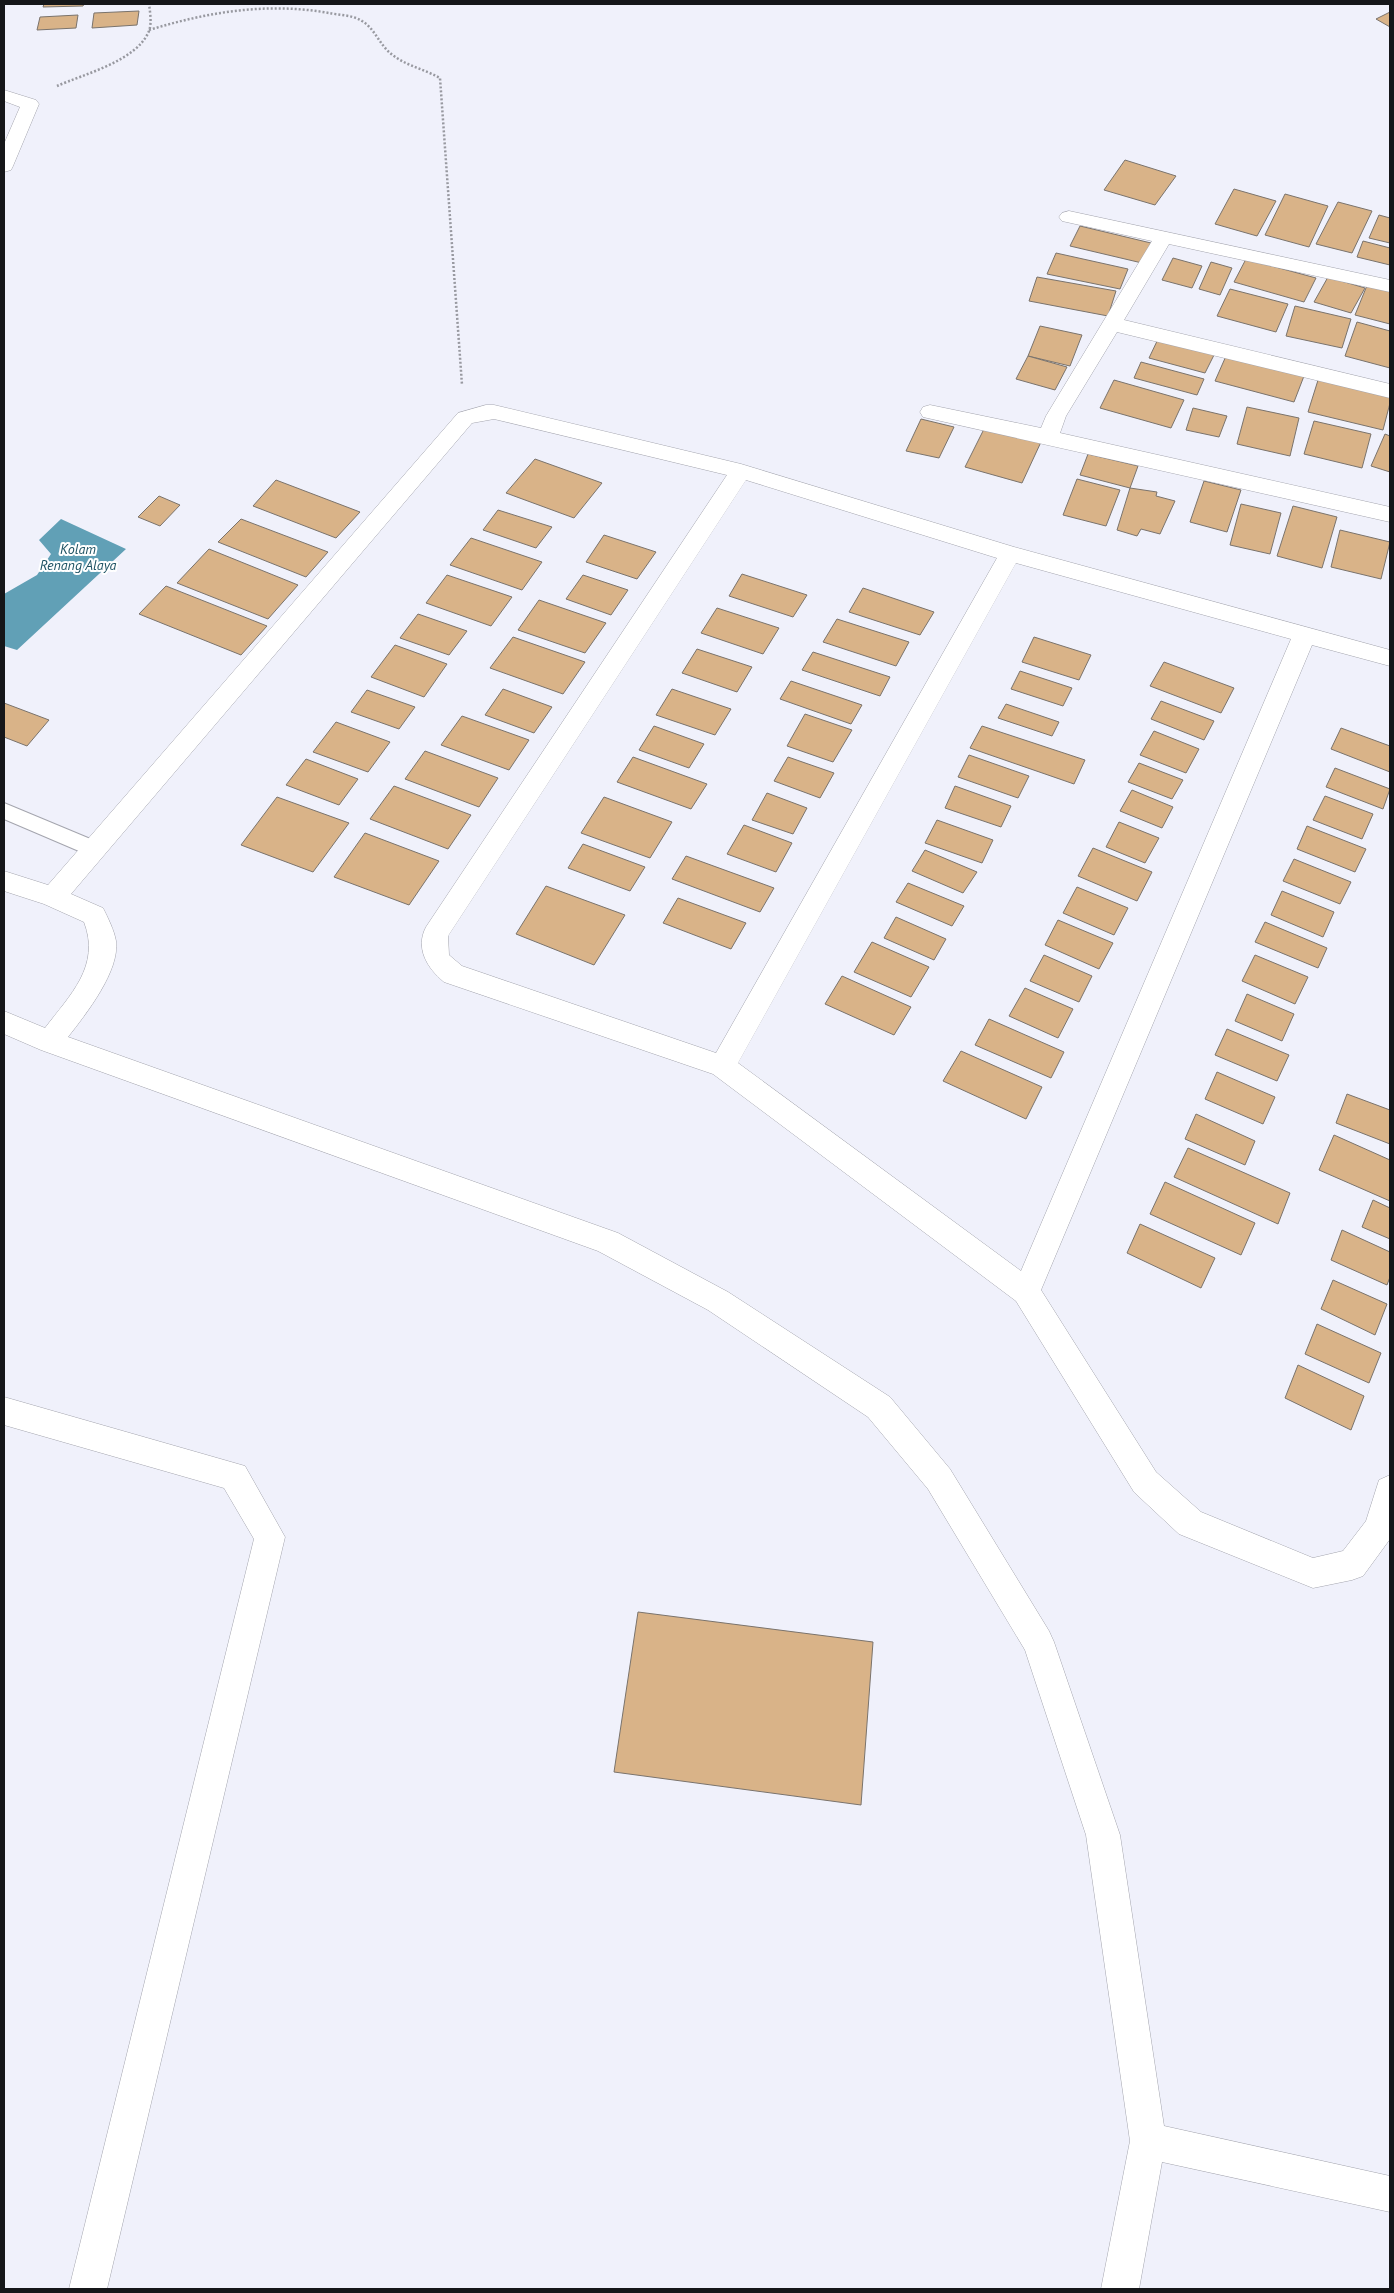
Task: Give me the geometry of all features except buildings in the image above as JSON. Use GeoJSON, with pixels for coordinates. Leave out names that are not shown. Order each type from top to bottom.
{"type":"FeatureCollection","features":[{"type":"Feature","properties":{"kind":"street"},"geometry":{"type":"LineString","coordinates":[[4,95],[30,104],[4,166]]}},
{"type":"Feature","properties":{"kind":"street"},"geometry":{"type":"LineString","coordinates":[[1069,217],[1390,286]]}},
{"type":"Feature","properties":{"kind":"street"},"geometry":{"type":"LineString","coordinates":[[1048,437],[1056,416],[1163,238]]}},
{"type":"Feature","properties":{"kind":"street"},"geometry":{"type":"LineString","coordinates":[[1112,324],[1390,391]]}},
{"type":"Feature","properties":{"kind":"street"},"geometry":{"type":"LineString","coordinates":[[53,897],[465,418],[486,412],[494,412],[741,472],[1010,554],[1390,658]]}},
{"type":"Feature","properties":{"kind":"street"},"geometry":{"type":"LineString","coordinates":[[930,412],[1390,515]]}},
{"type":"Feature","properties":{"kind":"street"},"geometry":{"type":"LineString","coordinates":[[741,472],[435,934],[434,950],[439,963],[453,974],[722,1066],[1026,1292],[1145,1482],[1190,1523],[1313,1573],[1352,1565],[1379,1529],[1390,1490]]}},
{"type":"Feature","properties":{"kind":"street"},"geometry":{"type":"LineString","coordinates":[[722,1066],[1010,554]]}},
{"type":"Feature","properties":{"kind":"street"},"geometry":{"type":"LineString","coordinates":[[1026,1292],[1304,636]]}},
{"type":"Feature","properties":{"kind":"street"},"geometry":{"type":"LineString","coordinates":[[4,881],[53,897],[94,915],[103,942],[98,969],[82,997],[50,1042]]}},
{"type":"Feature","properties":{"kind":"street"},"geometry":{"type":"LineString","coordinates":[[4,1022],[50,1042],[608,1242],[718,1301],[879,1407],[939,1479],[1038,1642],[1102,1835],[1148,2141],[1120,2289]]}},
{"type":"Feature","properties":{"kind":"street"},"geometry":{"type":"LineString","coordinates":[[4,1411],[234,1476],[270,1537],[88,2289]]}},
{"type":"Feature","properties":{"kind":"street"},"geometry":{"type":"LineString","coordinates":[[1148,2141],[1390,2194]]}},
{"type":"Feature","properties":{"kind":"lane"},"geometry":{"type":"LineString","coordinates":[[4,811],[93,849]]}},
{"type":"Feature","properties":{"kind":"path"},"geometry":{"type":"LineString","coordinates":[[30,104],[70,79],[118,60],[144,40],[149,30],[149,4]]}},
{"type":"Feature","properties":{"kind":"path"},"geometry":{"type":"LineString","coordinates":[[149,30],[203,14],[229,10],[268,6],[319,10],[361,20],[395,57],[422,67],[440,78],[446,184],[465,418]]}},
{"type":"Feature","properties":{"kind":"water","name":"Kolam Renang Alaya"},"geometry":{"type":"Polygon","coordinates":[[[61,519],[126,549],[17,650],[4,646],[4,594],[37,575],[51,554],[39,540],[61,519]]]}}]}
